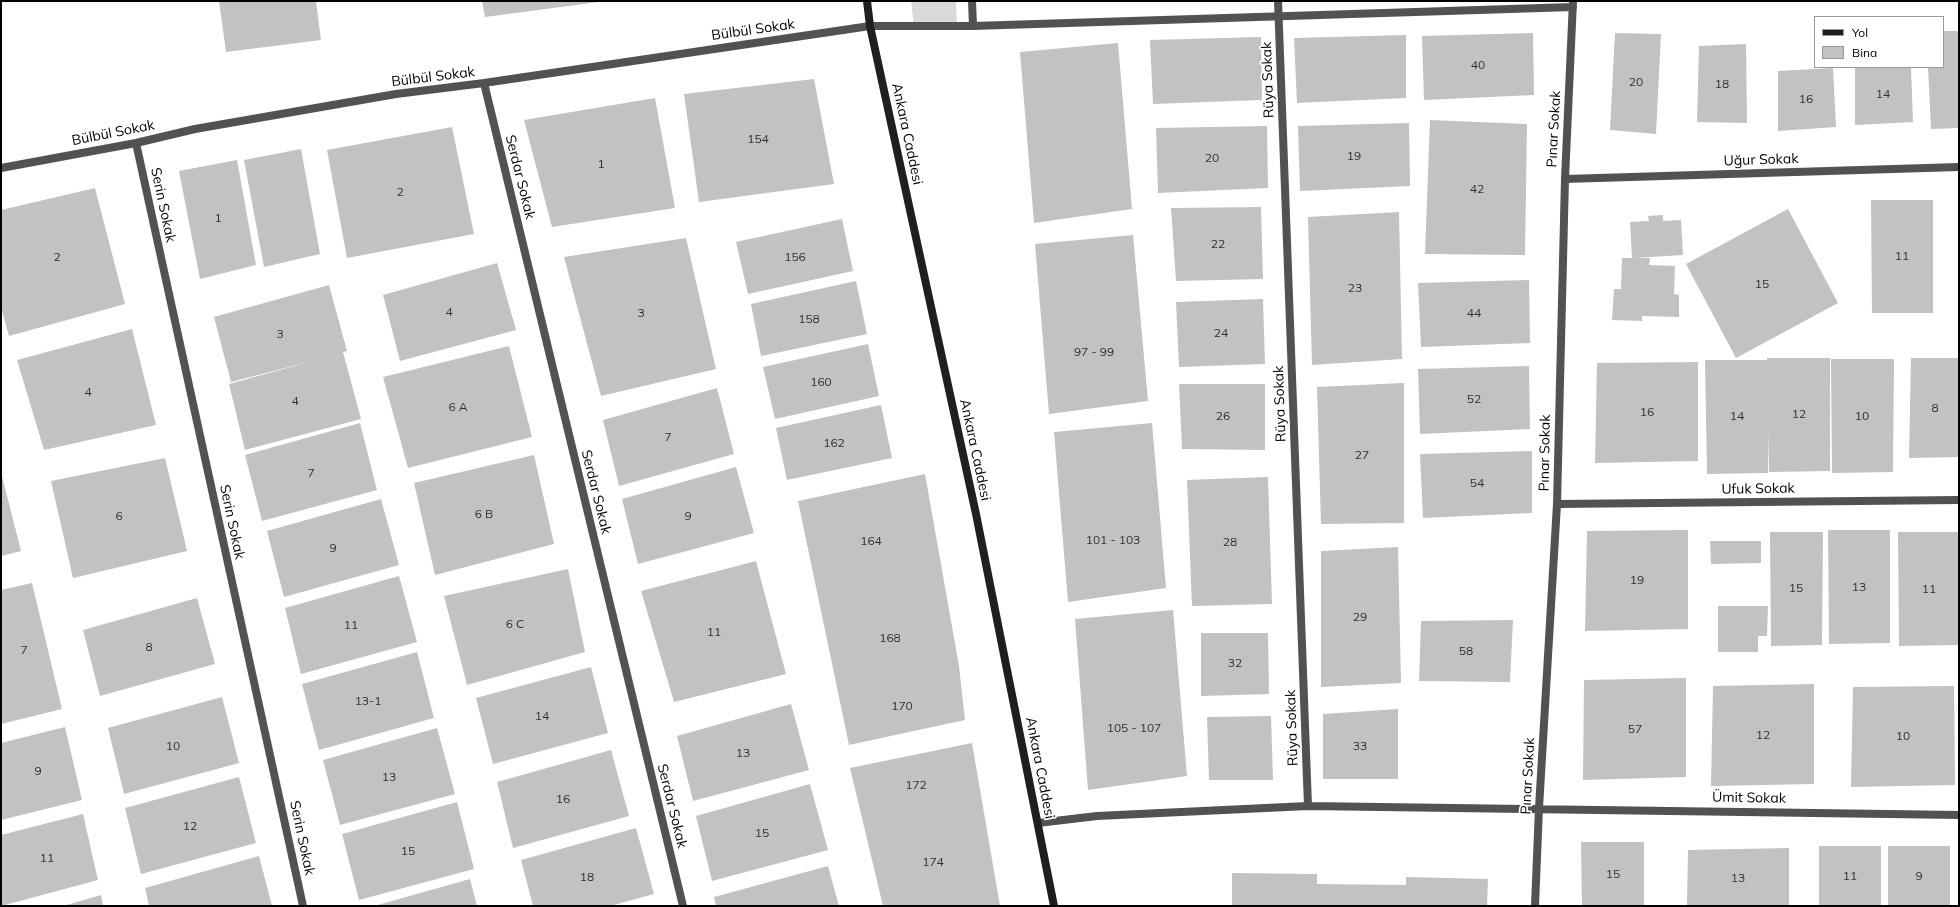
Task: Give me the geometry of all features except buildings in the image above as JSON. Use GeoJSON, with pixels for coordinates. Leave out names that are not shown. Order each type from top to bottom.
{"type":"FeatureCollection","features":[{"type":"Feature","properties":{"kind":"main road","name":"Ankara Caddesi"},"geometry":{"type":"LineString","coordinates":[[867,1],[870,26],[976,514],[1054,906]]}},
{"type":"Feature","properties":{"kind":"street"},"geometry":{"type":"LineString","coordinates":[[972,1],[974,26]]}},
{"type":"Feature","properties":{"kind":"street","name":"Rüya Sokak"},"geometry":{"type":"LineString","coordinates":[[1278,1],[1308,806]]}},
{"type":"Feature","properties":{"kind":"street","name":"Bülbül Sokak"},"geometry":{"type":"LineString","coordinates":[[1,168],[136,143],[196,129],[396,94],[484,83],[870,26],[974,26],[1279,16],[1573,4]]}},
{"type":"Feature","properties":{"kind":"street","name":"Pınar Sokak"},"geometry":{"type":"LineString","coordinates":[[1535,906],[1539,808],[1557,504],[1565,179],[1573,4]]}},
{"type":"Feature","properties":{"kind":"street","name":"Serdar Sokak"},"geometry":{"type":"LineString","coordinates":[[484,83],[683,906]]}},
{"type":"Feature","properties":{"kind":"street","name":"Serin Sokak"},"geometry":{"type":"LineString","coordinates":[[136,143],[303,906]]}},
{"type":"Feature","properties":{"kind":"street","name":"Uğur Sokak"},"geometry":{"type":"LineString","coordinates":[[1565,179],[1959,167]]}},
{"type":"Feature","properties":{"kind":"street","name":"Ufuk Sokak"},"geometry":{"type":"LineString","coordinates":[[1557,504],[1959,500]]}},
{"type":"Feature","properties":{"kind":"street","name":"Ümit Sokak"},"geometry":{"type":"LineString","coordinates":[[1038,823],[1097,816],[1308,806],[1959,815]]}},
{"type":"Feature","properties":{"kind":"shaded area"},"geometry":{"type":"Polygon","coordinates":[[[911,1],[956,1],[957,25],[914,26],[911,1]]]}}]}
